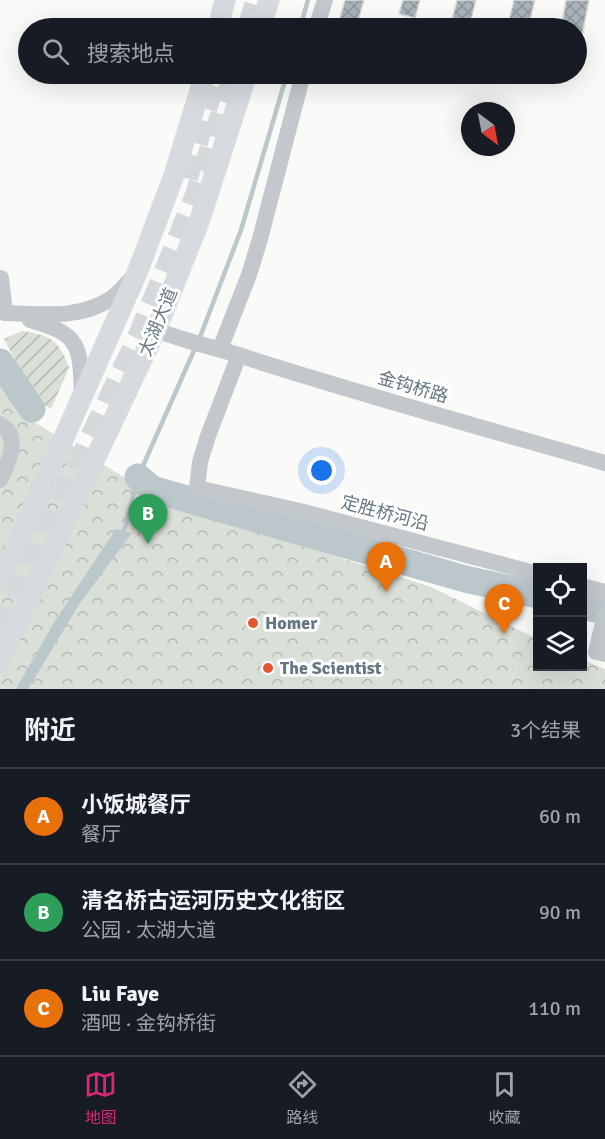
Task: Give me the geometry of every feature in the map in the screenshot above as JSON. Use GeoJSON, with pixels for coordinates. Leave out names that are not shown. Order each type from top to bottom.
{"type":"FeatureCollection","features":[{"type":"Feature","properties":{"kind":"main road"},"geometry":{"type":"LineString","coordinates":[[220,18],[225,0]]}},
{"type":"Feature","properties":{"kind":"main road"},"geometry":{"type":"LineString","coordinates":[[263,18],[269,0]]}},
{"type":"Feature","properties":{"kind":"main road"},"geometry":{"type":"LineString","coordinates":[[0,579],[137,273],[173,178],[202,84]]}},
{"type":"Feature","properties":{"kind":"main road","name":"太湖大道"},"geometry":{"type":"LineString","coordinates":[[0,659],[156,330],[199,222],[244,84]]}},
{"type":"Feature","properties":{"kind":"street"},"geometry":{"type":"LineString","coordinates":[[319,18],[325,0]]}},
{"type":"Feature","properties":{"kind":"street"},"geometry":{"type":"LineString","coordinates":[[216,348],[249,274],[300,84]]}},
{"type":"Feature","properties":{"kind":"street"},"geometry":{"type":"LineString","coordinates":[[2,312],[68,315],[93,308],[113,297],[137,273]]}},
{"type":"Feature","properties":{"kind":"street"},"geometry":{"type":"LineString","coordinates":[[1,278],[2,312]]}},
{"type":"Feature","properties":{"kind":"street"},"geometry":{"type":"LineString","coordinates":[[2,312],[47,325],[68,335],[76,346],[81,360],[82,396]]}},
{"type":"Feature","properties":{"kind":"street","name":"金钩桥路"},"geometry":{"type":"LineString","coordinates":[[156,330],[315,379],[605,463]]}},
{"type":"Feature","properties":{"kind":"street","name":"定胜桥河沿"},"geometry":{"type":"LineString","coordinates":[[239,355],[208,436],[200,462],[197,488],[304,512],[533,573]]}},
{"type":"Feature","properties":{"kind":"street"},"geometry":{"type":"LineString","coordinates":[[0,424],[9,432],[12,444],[8,464],[0,480]]}},
{"type":"Feature","properties":{"kind":"street"},"geometry":{"type":"LineString","coordinates":[[587,587],[605,592]]}},
{"type":"Feature","properties":{"kind":"street"},"geometry":{"type":"LineString","coordinates":[[605,615],[596,652],[605,654]]}},
{"type":"Feature","properties":{"kind":"green space"},"geometry":{"type":"Polygon","coordinates":[[[22,331],[53,340],[62,351],[69,368],[51,409],[36,400],[4,339],[22,331]]]}},
{"type":"Feature","properties":{"kind":"green space"},"geometry":{"type":"Polygon","coordinates":[[[0,378],[26,417],[161,500],[431,587],[533,637],[533,671],[587,671],[587,662],[605,669],[605,689],[0,689],[0,378]]]}},
{"type":"Feature","properties":{"kind":"shaded area"},"geometry":{"type":"Polygon","coordinates":[[[116,529],[132,533],[80,603],[28,689],[16,689],[55,621],[116,529]]]}},
{"type":"Feature","properties":{"kind":"building"},"geometry":{"type":"Polygon","coordinates":[[[345,0],[364,0],[359,18],[340,18],[345,0]]]}},
{"type":"Feature","properties":{"kind":"building"},"geometry":{"type":"Polygon","coordinates":[[[403,0],[420,0],[415,18],[399,14],[403,0]]]}},
{"type":"Feature","properties":{"kind":"building"},"geometry":{"type":"Polygon","coordinates":[[[457,0],[476,0],[472,18],[452,18],[457,0]]]}},
{"type":"Feature","properties":{"kind":"building"},"geometry":{"type":"Polygon","coordinates":[[[514,0],[535,0],[530,18],[510,18],[514,0]]]}},
{"type":"Feature","properties":{"kind":"building"},"geometry":{"type":"Polygon","coordinates":[[[566,0],[589,0],[586,18],[563,18],[566,0]]]}},
{"type":"Feature","properties":{"kind":"waterway"},"geometry":{"type":"LineString","coordinates":[[303,18],[308,0]]}},
{"type":"Feature","properties":{"kind":"waterway"},"geometry":{"type":"LineString","coordinates":[[120,536],[124,531],[138,477],[200,337],[241,230],[284,84]]}},
{"type":"Feature","properties":{"kind":"waterway"},"geometry":{"type":"LineString","coordinates":[[0,362],[32,409]]}},
{"type":"Feature","properties":{"kind":"waterway"},"geometry":{"type":"LineString","coordinates":[[138,477],[152,489],[465,579],[533,594]]}},
{"type":"Feature","properties":{"kind":"waterway"},"geometry":{"type":"LineString","coordinates":[[587,607],[605,611]]}},
{"type":"Feature","properties":{"kind":"tunnel"},"geometry":{"type":"LineString","coordinates":[[252,18],[258,0]]}},
{"type":"Feature","properties":{"kind":"tunnel"},"geometry":{"type":"LineString","coordinates":[[186,178],[212,84]]}},
{"type":"Feature","properties":{"kind":"tunnel"},"geometry":{"type":"LineString","coordinates":[[0,632],[139,338],[197,195],[232,84]]}},
{"type":"Feature","properties":{"kind":"place","name":"清名桥古运河历史文化街区"},"geometry":{"type":"Point","coordinates":[148,544]}},
{"type":"Feature","properties":{"kind":"place","name":"小饭城餐厅"},"geometry":{"type":"Point","coordinates":[386,592]}},
{"type":"Feature","properties":{"kind":"place","name":"Homer"},"geometry":{"type":"Point","coordinates":[253,623]}},
{"type":"Feature","properties":{"kind":"place","name":"Liu Faye"},"geometry":{"type":"Point","coordinates":[504,634]}},
{"type":"Feature","properties":{"kind":"place","name":"The Scientist"},"geometry":{"type":"Point","coordinates":[268,668]}}]}
